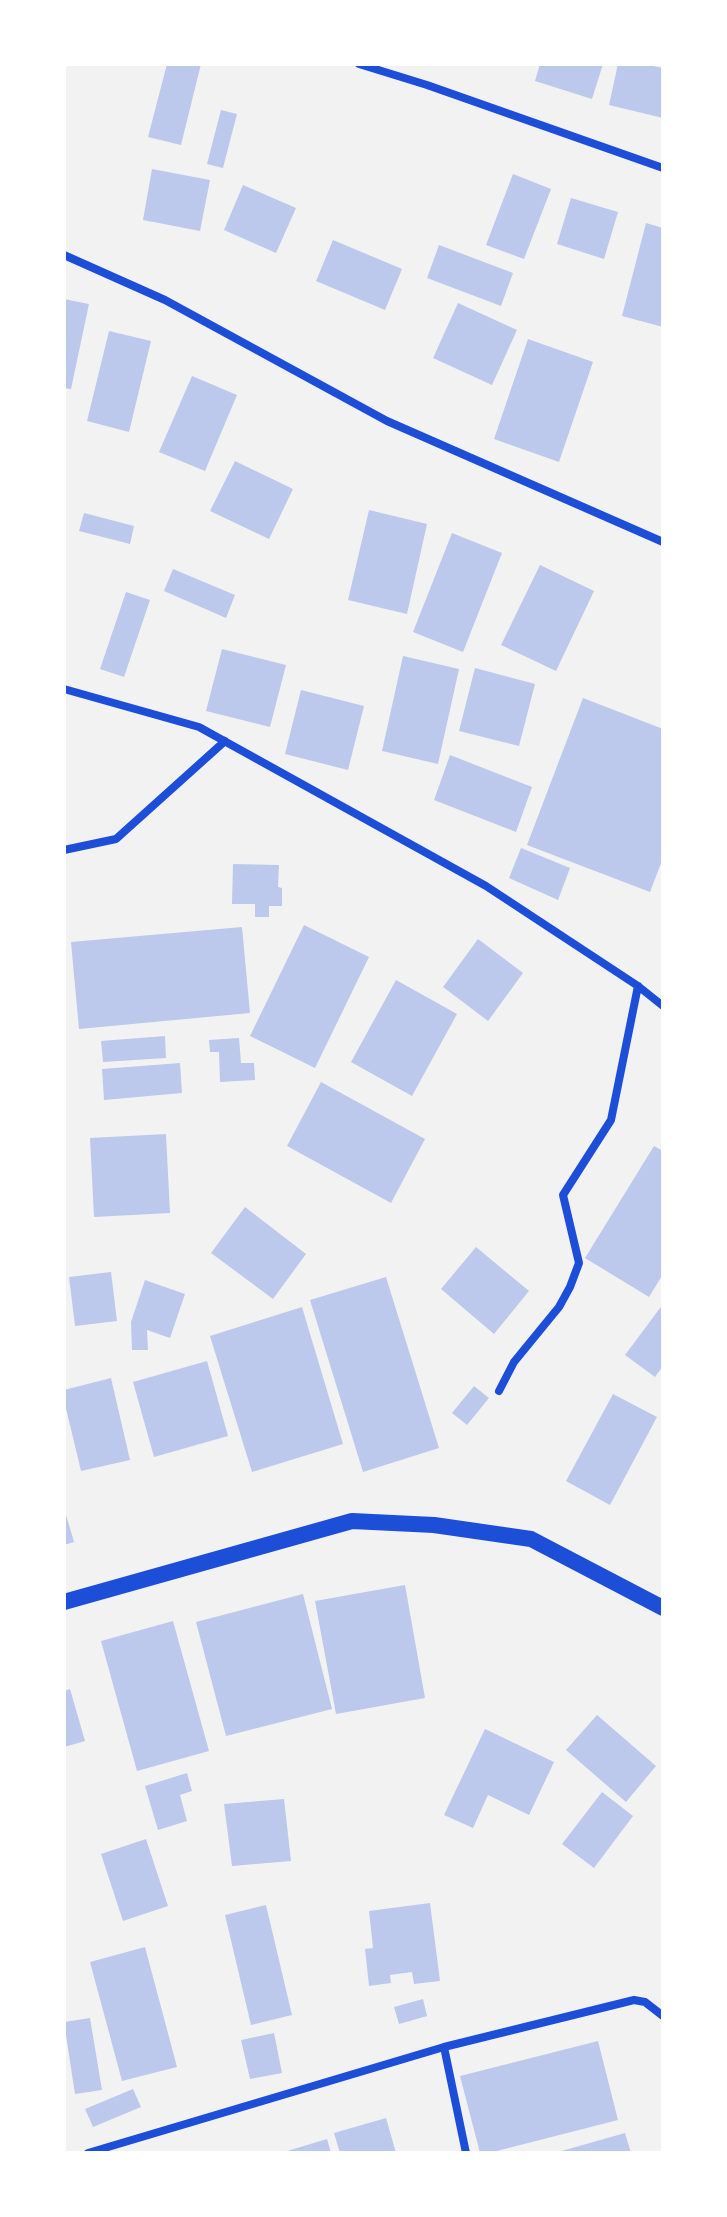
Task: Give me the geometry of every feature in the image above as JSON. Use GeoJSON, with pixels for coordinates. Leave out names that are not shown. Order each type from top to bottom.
{"type":"FeatureCollection","features":[{"type":"Feature","properties":{"kind":"main road"},"geometry":{"type":"LineString","coordinates":[[64,1602],[352,1521],[434,1525],[531,1539],[663,1608]]}},
{"type":"Feature","properties":{"kind":"street"},"geometry":{"type":"LineString","coordinates":[[359,64],[663,168]]}},
{"type":"Feature","properties":{"kind":"street"},"geometry":{"type":"LineString","coordinates":[[64,255],[165,300],[387,421],[663,542]]}},
{"type":"Feature","properties":{"kind":"street"},"geometry":{"type":"LineString","coordinates":[[64,689],[199,727],[486,886],[638,986],[663,1006]]}},
{"type":"Feature","properties":{"kind":"street"},"geometry":{"type":"LineString","coordinates":[[64,850],[116,839],[225,741]]}},
{"type":"Feature","properties":{"kind":"street"},"geometry":{"type":"LineString","coordinates":[[499,1391],[514,1362],[559,1307],[579,1263],[563,1195],[611,1120],[638,986]]}},
{"type":"Feature","properties":{"kind":"street"},"geometry":{"type":"LineString","coordinates":[[88,2153],[444,2047],[634,2000],[645,2002],[663,2016]]}},
{"type":"Feature","properties":{"kind":"street"},"geometry":{"type":"LineString","coordinates":[[444,2047],[466,2153]]}},
{"type":"Feature","properties":{"kind":"building"},"geometry":{"type":"Polygon","coordinates":[[[167,64],[201,64],[181,145],[148,137],[167,64]]]}},
{"type":"Feature","properties":{"kind":"building"},"geometry":{"type":"Polygon","coordinates":[[[540,64],[603,64],[592,99],[535,81],[540,64]]]}},
{"type":"Feature","properties":{"kind":"building"},"geometry":{"type":"Polygon","coordinates":[[[618,64],[663,68],[663,118],[609,105],[618,64]]]}},
{"type":"Feature","properties":{"kind":"building"},"geometry":{"type":"Polygon","coordinates":[[[221,110],[237,114],[223,168],[207,164],[221,110]]]}},
{"type":"Feature","properties":{"kind":"building"},"geometry":{"type":"Polygon","coordinates":[[[152,169],[210,180],[200,231],[143,220],[152,169]]]}},
{"type":"Feature","properties":{"kind":"building"},"geometry":{"type":"Polygon","coordinates":[[[513,174],[551,189],[524,259],[486,245],[513,174]]]}},
{"type":"Feature","properties":{"kind":"building"},"geometry":{"type":"Polygon","coordinates":[[[243,185],[296,208],[276,253],[224,230],[243,185]]]}},
{"type":"Feature","properties":{"kind":"building"},"geometry":{"type":"Polygon","coordinates":[[[571,198],[618,212],[604,259],[557,244],[571,198]]]}},
{"type":"Feature","properties":{"kind":"building"},"geometry":{"type":"Polygon","coordinates":[[[646,223],[663,228],[663,327],[622,316],[646,223]]]}},
{"type":"Feature","properties":{"kind":"building"},"geometry":{"type":"Polygon","coordinates":[[[333,240],[402,269],[385,310],[316,281],[333,240]]]}},
{"type":"Feature","properties":{"kind":"building"},"geometry":{"type":"Polygon","coordinates":[[[439,245],[513,273],[501,306],[427,278],[439,245]]]}},
{"type":"Feature","properties":{"kind":"building"},"geometry":{"type":"Polygon","coordinates":[[[64,299],[89,304],[71,389],[64,388],[64,299]]]}},
{"type":"Feature","properties":{"kind":"building"},"geometry":{"type":"Polygon","coordinates":[[[458,303],[517,330],[492,385],[433,358],[458,303]]]}},
{"type":"Feature","properties":{"kind":"building"},"geometry":{"type":"Polygon","coordinates":[[[109,331],[151,341],[129,432],[87,421],[109,331]]]}},
{"type":"Feature","properties":{"kind":"building"},"geometry":{"type":"Polygon","coordinates":[[[528,339],[593,362],[559,462],[494,439],[528,339]]]}},
{"type":"Feature","properties":{"kind":"building"},"geometry":{"type":"Polygon","coordinates":[[[192,376],[237,395],[205,471],[159,452],[192,376]]]}},
{"type":"Feature","properties":{"kind":"building"},"geometry":{"type":"Polygon","coordinates":[[[235,461],[293,489],[269,539],[210,511],[235,461]]]}},
{"type":"Feature","properties":{"kind":"building"},"geometry":{"type":"Polygon","coordinates":[[[369,510],[427,524],[407,614],[348,600],[369,510]]]}},
{"type":"Feature","properties":{"kind":"building"},"geometry":{"type":"Polygon","coordinates":[[[84,513],[134,526],[130,544],[79,531],[84,513]]]}},
{"type":"Feature","properties":{"kind":"building"},"geometry":{"type":"Polygon","coordinates":[[[452,533],[502,553],[463,652],[413,632],[452,533]]]}},
{"type":"Feature","properties":{"kind":"building"},"geometry":{"type":"Polygon","coordinates":[[[540,565],[594,591],[556,671],[501,645],[540,565]]]}},
{"type":"Feature","properties":{"kind":"building"},"geometry":{"type":"Polygon","coordinates":[[[173,569],[235,595],[226,618],[164,591],[173,569]]]}},
{"type":"Feature","properties":{"kind":"building"},"geometry":{"type":"Polygon","coordinates":[[[126,592],[150,600],[124,677],[100,669],[126,592]]]}},
{"type":"Feature","properties":{"kind":"building"},"geometry":{"type":"Polygon","coordinates":[[[222,649],[286,665],[270,727],[206,711],[222,649]]]}},
{"type":"Feature","properties":{"kind":"building"},"geometry":{"type":"Polygon","coordinates":[[[403,656],[459,669],[438,764],[382,751],[403,656]]]}},
{"type":"Feature","properties":{"kind":"building"},"geometry":{"type":"Polygon","coordinates":[[[475,668],[535,684],[519,746],[459,731],[475,668]]]}},
{"type":"Feature","properties":{"kind":"building"},"geometry":{"type":"Polygon","coordinates":[[[301,690],[364,706],[348,770],[285,754],[301,690]]]}},
{"type":"Feature","properties":{"kind":"building"},"geometry":{"type":"Polygon","coordinates":[[[583,698],[663,729],[663,858],[650,892],[527,845],[583,698]]]}},
{"type":"Feature","properties":{"kind":"building"},"geometry":{"type":"Polygon","coordinates":[[[450,755],[532,787],[516,832],[434,800],[450,755]]]}},
{"type":"Feature","properties":{"kind":"building"},"geometry":{"type":"Polygon","coordinates":[[[521,848],[570,868],[558,900],[509,878],[521,848]]]}},
{"type":"Feature","properties":{"kind":"building"},"geometry":{"type":"Polygon","coordinates":[[[233,864],[279,865],[278,887],[282,888],[282,906],[269,906],[269,917],[255,917],[255,904],[232,904],[233,864]]]}},
{"type":"Feature","properties":{"kind":"building"},"geometry":{"type":"Polygon","coordinates":[[[304,925],[369,957],[315,1068],[250,1036],[304,925]]]}},
{"type":"Feature","properties":{"kind":"building"},"geometry":{"type":"Polygon","coordinates":[[[242,927],[250,1013],[79,1029],[71,942],[242,927]]]}},
{"type":"Feature","properties":{"kind":"building"},"geometry":{"type":"Polygon","coordinates":[[[478,939],[523,973],[488,1021],[443,987],[478,939]]]}},
{"type":"Feature","properties":{"kind":"building"},"geometry":{"type":"Polygon","coordinates":[[[396,980],[457,1014],[412,1096],[351,1062],[396,980]]]}},
{"type":"Feature","properties":{"kind":"building"},"geometry":{"type":"Polygon","coordinates":[[[165,1036],[166,1058],[103,1062],[101,1041],[165,1036]]]}},
{"type":"Feature","properties":{"kind":"building"},"geometry":{"type":"Polygon","coordinates":[[[239,1038],[241,1063],[254,1063],[255,1080],[220,1082],[219,1052],[210,1052],[209,1040],[239,1038]]]}},
{"type":"Feature","properties":{"kind":"building"},"geometry":{"type":"Polygon","coordinates":[[[180,1063],[182,1093],[104,1100],[102,1069],[180,1063]]]}},
{"type":"Feature","properties":{"kind":"building"},"geometry":{"type":"Polygon","coordinates":[[[321,1082],[425,1139],[391,1203],[287,1146],[321,1082]]]}},
{"type":"Feature","properties":{"kind":"building"},"geometry":{"type":"Polygon","coordinates":[[[166,1134],[170,1213],[94,1217],[90,1138],[166,1134]]]}},
{"type":"Feature","properties":{"kind":"building"},"geometry":{"type":"Polygon","coordinates":[[[654,1146],[663,1151],[663,1274],[649,1297],[585,1258],[654,1146]]]}},
{"type":"Feature","properties":{"kind":"building"},"geometry":{"type":"Polygon","coordinates":[[[245,1207],[306,1254],[273,1299],[211,1253],[245,1207]]]}},
{"type":"Feature","properties":{"kind":"building"},"geometry":{"type":"Polygon","coordinates":[[[476,1247],[529,1291],[494,1334],[441,1289],[476,1247]]]}},
{"type":"Feature","properties":{"kind":"building"},"geometry":{"type":"Polygon","coordinates":[[[111,1272],[117,1321],[75,1326],[69,1277],[111,1272]]]}},
{"type":"Feature","properties":{"kind":"building"},"geometry":{"type":"Polygon","coordinates":[[[386,1277],[439,1448],[363,1472],[310,1300],[386,1277]]]}},
{"type":"Feature","properties":{"kind":"building"},"geometry":{"type":"Polygon","coordinates":[[[145,1280],[185,1294],[170,1338],[147,1330],[148,1350],[132,1350],[131,1322],[145,1280]]]}},
{"type":"Feature","properties":{"kind":"building"},"geometry":{"type":"Polygon","coordinates":[[[663,1304],[663,1366],[655,1377],[625,1355],[663,1304]]]}},
{"type":"Feature","properties":{"kind":"building"},"geometry":{"type":"Polygon","coordinates":[[[302,1307],[343,1444],[252,1472],[210,1336],[302,1307]]]}},
{"type":"Feature","properties":{"kind":"building"},"geometry":{"type":"Polygon","coordinates":[[[207,1361],[228,1436],[154,1457],[133,1382],[207,1361]]]}},
{"type":"Feature","properties":{"kind":"building"},"geometry":{"type":"Polygon","coordinates":[[[111,1378],[130,1460],[81,1471],[64,1390],[111,1378]]]}},
{"type":"Feature","properties":{"kind":"building"},"geometry":{"type":"Polygon","coordinates":[[[474,1386],[489,1398],[467,1425],[452,1413],[474,1386]]]}},
{"type":"Feature","properties":{"kind":"building"},"geometry":{"type":"Polygon","coordinates":[[[613,1394],[657,1417],[610,1505],[566,1481],[613,1394]]]}},
{"type":"Feature","properties":{"kind":"building"},"geometry":{"type":"Polygon","coordinates":[[[64,1508],[74,1542],[64,1545],[64,1508]]]}},
{"type":"Feature","properties":{"kind":"building"},"geometry":{"type":"Polygon","coordinates":[[[405,1585],[425,1698],[336,1714],[315,1601],[405,1585]]]}},
{"type":"Feature","properties":{"kind":"building"},"geometry":{"type":"Polygon","coordinates":[[[303,1594],[332,1709],[226,1736],[196,1622],[303,1594]]]}},
{"type":"Feature","properties":{"kind":"building"},"geometry":{"type":"Polygon","coordinates":[[[173,1621],[209,1751],[137,1771],[101,1641],[173,1621]]]}},
{"type":"Feature","properties":{"kind":"building"},"geometry":{"type":"Polygon","coordinates":[[[70,1689],[85,1741],[64,1747],[64,1691],[70,1689]]]}},
{"type":"Feature","properties":{"kind":"building"},"geometry":{"type":"Polygon","coordinates":[[[597,1715],[656,1766],[626,1802],[566,1750],[597,1715]]]}},
{"type":"Feature","properties":{"kind":"building"},"geometry":{"type":"Polygon","coordinates":[[[485,1729],[554,1762],[529,1815],[488,1795],[473,1828],[444,1815],[485,1729]]]}},
{"type":"Feature","properties":{"kind":"building"},"geometry":{"type":"Polygon","coordinates":[[[187,1773],[192,1791],[180,1795],[187,1821],[158,1830],[145,1786],[187,1773]]]}},
{"type":"Feature","properties":{"kind":"building"},"geometry":{"type":"Polygon","coordinates":[[[602,1792],[633,1816],[594,1868],[562,1844],[602,1792]]]}},
{"type":"Feature","properties":{"kind":"building"},"geometry":{"type":"Polygon","coordinates":[[[284,1799],[291,1861],[232,1866],[224,1804],[284,1799]]]}},
{"type":"Feature","properties":{"kind":"building"},"geometry":{"type":"Polygon","coordinates":[[[146,1839],[168,1906],[123,1921],[101,1854],[146,1839]]]}},
{"type":"Feature","properties":{"kind":"building"},"geometry":{"type":"Polygon","coordinates":[[[430,1903],[440,1981],[414,1984],[412,1972],[390,1975],[391,1983],[369,1986],[365,1949],[373,1948],[369,1911],[430,1903]]]}},
{"type":"Feature","properties":{"kind":"building"},"geometry":{"type":"Polygon","coordinates":[[[266,1905],[292,2015],[251,2025],[225,1915],[266,1905]]]}},
{"type":"Feature","properties":{"kind":"building"},"geometry":{"type":"Polygon","coordinates":[[[145,1947],[177,2067],[122,2081],[90,1962],[145,1947]]]}},
{"type":"Feature","properties":{"kind":"building"},"geometry":{"type":"Polygon","coordinates":[[[423,1999],[427,2016],[399,2024],[394,2007],[423,1999]]]}},
{"type":"Feature","properties":{"kind":"building"},"geometry":{"type":"Polygon","coordinates":[[[90,2018],[102,2090],[75,2094],[64,2022],[90,2018]]]}},
{"type":"Feature","properties":{"kind":"building"},"geometry":{"type":"Polygon","coordinates":[[[274,2033],[282,2073],[250,2079],[241,2040],[274,2033]]]}},
{"type":"Feature","properties":{"kind":"building"},"geometry":{"type":"Polygon","coordinates":[[[598,2041],[618,2120],[480,2153],[460,2076],[598,2041]]]}},
{"type":"Feature","properties":{"kind":"building"},"geometry":{"type":"Polygon","coordinates":[[[133,2089],[141,2107],[93,2127],[85,2109],[133,2089]]]}},
{"type":"Feature","properties":{"kind":"building"},"geometry":{"type":"Polygon","coordinates":[[[386,2118],[396,2153],[340,2153],[334,2133],[386,2118]]]}},
{"type":"Feature","properties":{"kind":"building"},"geometry":{"type":"Polygon","coordinates":[[[625,2133],[631,2153],[558,2153],[558,2152],[625,2133]]]}},
{"type":"Feature","properties":{"kind":"building"},"geometry":{"type":"Polygon","coordinates":[[[327,2139],[331,2153],[284,2153],[284,2152],[327,2139]]]}}]}
